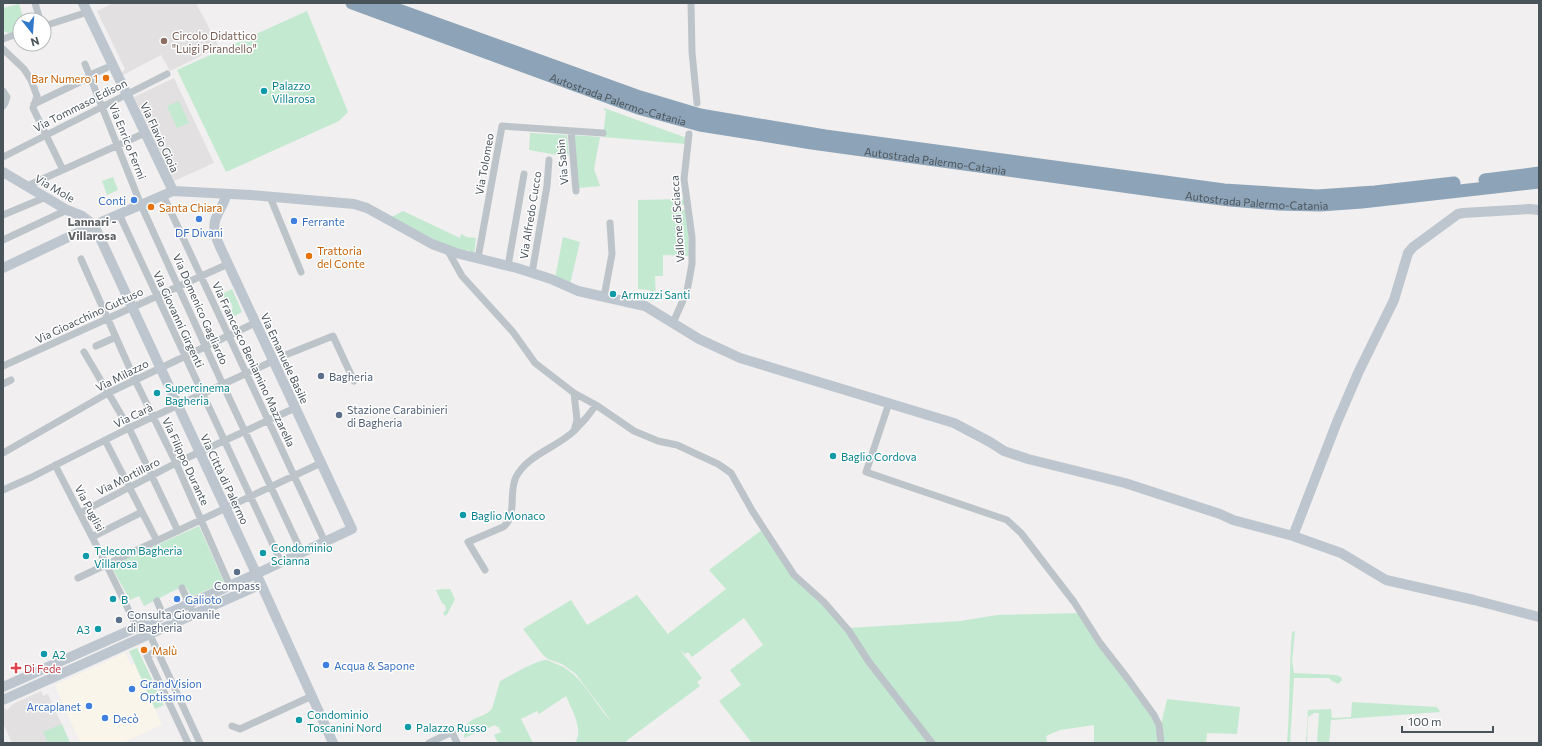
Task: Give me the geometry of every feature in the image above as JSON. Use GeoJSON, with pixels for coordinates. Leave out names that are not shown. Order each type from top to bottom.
{"type":"FeatureCollection","features":[{"type":"Feature","properties":{"kind":"highway","name":"Autostrada Palermo-Catania"},"geometry":{"type":"LineString","coordinates":[[352,3],[638,108],[700,125],[812,143],[1166,192],[1278,204],[1320,205],[1362,202],[1539,182]]}},
{"type":"Feature","properties":{"kind":"highway","name":"Autostrada Palermo-Catania"},"geometry":{"type":"LineString","coordinates":[[379,3],[640,97],[700,115],[833,137],[1224,190],[1269,194],[1317,196],[1374,192],[1539,173]]}},
{"type":"Feature","properties":{"kind":"street"},"geometry":{"type":"LineString","coordinates":[[691,3],[692,52],[697,104]]}},
{"type":"Feature","properties":{"kind":"street"},"geometry":{"type":"LineString","coordinates":[[52,23],[86,8]]}},
{"type":"Feature","properties":{"kind":"street","name":"Via Flavio Gioia"},"geometry":{"type":"LineString","coordinates":[[86,8],[173,191]]}},
{"type":"Feature","properties":{"kind":"street"},"geometry":{"type":"LineString","coordinates":[[3,49],[24,69],[31,80],[37,96],[34,106],[63,170]]}},
{"type":"Feature","properties":{"kind":"street","name":"Via Enrico Fermi"},"geometry":{"type":"LineString","coordinates":[[85,64],[141,205]]}},
{"type":"Feature","properties":{"kind":"street"},"geometry":{"type":"LineString","coordinates":[[34,106],[106,68]]}},
{"type":"Feature","properties":{"kind":"street","name":"Via Tommaso Edison"},"geometry":{"type":"LineString","coordinates":[[3,157],[167,74]]}},
{"type":"Feature","properties":{"kind":"street"},"geometry":{"type":"LineString","coordinates":[[3,90],[6,97],[3,106]]}},
{"type":"Feature","properties":{"kind":"street","name":"Via Tolomeo"},"geometry":{"type":"LineString","coordinates":[[478,258],[502,126],[603,133]]}},
{"type":"Feature","properties":{"kind":"street","name":"Via Sabin"},"geometry":{"type":"LineString","coordinates":[[571,131],[576,191]]}},
{"type":"Feature","properties":{"kind":"street"},"geometry":{"type":"LineString","coordinates":[[27,186],[145,132]]}},
{"type":"Feature","properties":{"kind":"street","name":"Vallone di Sciacca"},"geometry":{"type":"LineString","coordinates":[[673,323],[687,291],[692,264],[692,237],[684,179],[690,134]]}},
{"type":"Feature","properties":{"kind":"street","name":"Via Alfredo Cucco"},"geometry":{"type":"LineString","coordinates":[[532,273],[547,186],[549,160]]}},
{"type":"Feature","properties":{"kind":"street","name":"Via Mole"},"geometry":{"type":"LineString","coordinates":[[3,172],[67,210],[82,216],[94,225]]}},
{"type":"Feature","properties":{"kind":"street"},"geometry":{"type":"LineString","coordinates":[[508,266],[524,174]]}},
{"type":"Feature","properties":{"kind":"street"},"geometry":{"type":"LineString","coordinates":[[3,268],[94,225],[173,191],[354,204],[367,208],[432,244],[448,250],[551,279],[578,291],[645,306],[698,339],[740,358],[791,375],[889,403],[954,424],[990,442],[1004,451],[1028,459],[1125,483],[1220,514],[1233,520],[1293,536],[1341,554],[1386,580],[1474,600],[1539,617]]}},
{"type":"Feature","properties":{"kind":"street","name":"Via Emanuele Basile"},"geometry":{"type":"LineString","coordinates":[[226,194],[224,204],[216,216],[214,228],[228,264],[352,530],[325,542]]}},
{"type":"Feature","properties":{"kind":"street","name":"Via Francesco Beniamino Mazzarella"},"geometry":{"type":"LineString","coordinates":[[163,195],[325,542]]}},
{"type":"Feature","properties":{"kind":"street"},"geometry":{"type":"LineString","coordinates":[[3,215],[46,197]]}},
{"type":"Feature","properties":{"kind":"street"},"geometry":{"type":"LineString","coordinates":[[270,197],[302,272]]}},
{"type":"Feature","properties":{"kind":"street","name":"Via Domenico Gagliardo"},"geometry":{"type":"LineString","coordinates":[[141,205],[302,553]]}},
{"type":"Feature","properties":{"kind":"street"},"geometry":{"type":"LineString","coordinates":[[1293,536],[1337,422],[1359,371],[1394,300],[1405,260],[1413,247],[1458,214],[1529,209],[1539,210]]}},
{"type":"Feature","properties":{"kind":"street"},"geometry":{"type":"LineString","coordinates":[[3,240],[67,210]]}},
{"type":"Feature","properties":{"kind":"street","name":"Via Giovanni Girgenti"},"geometry":{"type":"LineString","coordinates":[[119,214],[281,562]]}},
{"type":"Feature","properties":{"kind":"street"},"geometry":{"type":"LineString","coordinates":[[604,297],[612,254],[610,223]]}},
{"type":"Feature","properties":{"kind":"street","name":"Via Città di Palermo"},"geometry":{"type":"LineString","coordinates":[[94,225],[226,508],[333,743]]}},
{"type":"Feature","properties":{"kind":"street"},"geometry":{"type":"LineString","coordinates":[[448,250],[462,276],[513,332],[535,363],[574,393],[596,405],[634,431],[658,441],[677,445],[718,464],[731,473],[753,512],[794,575],[824,602],[849,631],[869,662],[932,743]]}},
{"type":"Feature","properties":{"kind":"street","name":"Via Filippo Durante"},"geometry":{"type":"LineString","coordinates":[[81,259],[135,380],[176,463],[230,586]]}},
{"type":"Feature","properties":{"kind":"street","name":"Via Gioacchino Guttuso"},"geometry":{"type":"LineString","coordinates":[[3,366],[228,264]]}},
{"type":"Feature","properties":{"kind":"street","name":"Via Milazzo"},"geometry":{"type":"LineString","coordinates":[[3,453],[108,393],[255,323]]}},
{"type":"Feature","properties":{"kind":"street"},"geometry":{"type":"LineString","coordinates":[[283,356],[333,336],[354,381]]}},
{"type":"Feature","properties":{"kind":"street"},"geometry":{"type":"LineString","coordinates":[[96,346],[116,337]]}},
{"type":"Feature","properties":{"kind":"street"},"geometry":{"type":"LineString","coordinates":[[84,352],[129,428],[178,531]]}},
{"type":"Feature","properties":{"kind":"street","name":"Via Carà"},"geometry":{"type":"LineString","coordinates":[[3,490],[129,428],[273,361]]}},
{"type":"Feature","properties":{"kind":"street"},"geometry":{"type":"LineString","coordinates":[[3,384],[10,380]]}},
{"type":"Feature","properties":{"kind":"street"},"geometry":{"type":"LineString","coordinates":[[574,393],[577,416],[574,431]]}},
{"type":"Feature","properties":{"kind":"street"},"geometry":{"type":"LineString","coordinates":[[889,403],[866,472],[1007,520],[1021,533],[1074,602],[1100,643],[1154,715],[1159,725],[1161,743]]}},
{"type":"Feature","properties":{"kind":"street"},"geometry":{"type":"LineString","coordinates":[[485,570],[468,542],[508,524],[511,518],[515,478],[524,465],[566,438],[587,417],[596,405]]}},
{"type":"Feature","properties":{"kind":"street","name":"Via Mortillaro"},"geometry":{"type":"LineString","coordinates":[[80,513],[176,463],[295,408]]}},
{"type":"Feature","properties":{"kind":"street"},"geometry":{"type":"LineString","coordinates":[[577,416],[578,419],[582,420],[587,417]]}},
{"type":"Feature","properties":{"kind":"street"},"geometry":{"type":"LineString","coordinates":[[106,440],[157,541]]}},
{"type":"Feature","properties":{"kind":"street"},"geometry":{"type":"LineString","coordinates":[[78,578],[321,463]]}},
{"type":"Feature","properties":{"kind":"street","name":"Via Puglisi"},"geometry":{"type":"LineString","coordinates":[[55,465],[137,627]]}},
{"type":"Feature","properties":{"kind":"street"},"geometry":{"type":"LineString","coordinates":[[92,537],[142,512]]}},
{"type":"Feature","properties":{"kind":"street"},"geometry":{"type":"LineString","coordinates":[[3,687],[325,542]]}},
{"type":"Feature","properties":{"kind":"street"},"geometry":{"type":"LineString","coordinates":[[3,700],[261,584]]}},
{"type":"Feature","properties":{"kind":"street"},"geometry":{"type":"LineString","coordinates":[[182,588],[194,614]]}},
{"type":"Feature","properties":{"kind":"street"},"geometry":{"type":"LineString","coordinates":[[157,601],[163,616]]}},
{"type":"Feature","properties":{"kind":"street"},"geometry":{"type":"LineString","coordinates":[[150,635],[199,741],[188,743],[147,656],[157,651]]}},
{"type":"Feature","properties":{"kind":"street"},"geometry":{"type":"LineString","coordinates":[[118,636],[123,646]]}},
{"type":"Feature","properties":{"kind":"street"},"geometry":{"type":"LineString","coordinates":[[39,671],[44,682]]}},
{"type":"Feature","properties":{"kind":"street"},"geometry":{"type":"LineString","coordinates":[[232,726],[240,730],[312,696]]}},
{"type":"Feature","properties":{"kind":"street"},"geometry":{"type":"LineString","coordinates":[[429,743],[439,741],[452,732],[457,743]]}},
{"type":"Feature","properties":{"kind":"shaded area","name":"Circolo Didattico \"Luigi Pirandello\""},"geometry":{"type":"Polygon","coordinates":[[[114,3],[196,3],[219,47],[170,71],[161,55],[123,75],[122,72],[125,69],[97,11],[114,3]]]}},
{"type":"Feature","properties":{"kind":"shaded area"},"geometry":{"type":"Polygon","coordinates":[[[174,78],[214,163],[174,181],[134,97],[174,78]]]}},
{"type":"Feature","properties":{"kind":"shaded area"},"geometry":{"type":"Polygon","coordinates":[[[125,653],[131,665],[135,663],[162,725],[122,743],[80,743],[55,685],[125,653]]]}},
{"type":"Feature","properties":{"kind":"shaded area"},"geometry":{"type":"Polygon","coordinates":[[[41,691],[43,696],[48,694],[70,743],[12,743],[3,723],[3,709],[5,708],[7,710],[13,704],[41,691]]]}},
{"type":"Feature","properties":{"kind":"green space"},"geometry":{"type":"Polygon","coordinates":[[[19,4],[22,12],[12,12],[12,32],[10,33],[5,32],[3,28],[3,8],[19,4]]]}},
{"type":"Feature","properties":{"kind":"green space"},"geometry":{"type":"Polygon","coordinates":[[[307,11],[348,112],[339,121],[226,172],[177,70],[307,11]]]}},
{"type":"Feature","properties":{"kind":"green space"},"geometry":{"type":"Polygon","coordinates":[[[179,101],[189,123],[177,128],[167,106],[179,101]]]}},
{"type":"Feature","properties":{"kind":"green space"},"geometry":{"type":"Polygon","coordinates":[[[604,108],[684,137],[686,135],[686,144],[603,137],[606,111],[604,108]]]}},
{"type":"Feature","properties":{"kind":"green space"},"geometry":{"type":"Polygon","coordinates":[[[530,133],[567,135],[569,155],[557,156],[529,150],[530,133]]]}},
{"type":"Feature","properties":{"kind":"green space"},"geometry":{"type":"Polygon","coordinates":[[[574,135],[600,137],[594,169],[600,186],[579,188],[574,135]]]}},
{"type":"Feature","properties":{"kind":"green space"},"geometry":{"type":"Polygon","coordinates":[[[113,177],[118,190],[107,195],[102,181],[113,177]]]}},
{"type":"Feature","properties":{"kind":"green space"},"geometry":{"type":"Polygon","coordinates":[[[684,199],[685,205],[681,205],[681,209],[685,210],[688,227],[689,256],[663,255],[663,276],[655,276],[656,301],[650,301],[650,290],[638,289],[638,200],[684,199]]]}},
{"type":"Feature","properties":{"kind":"green space"},"geometry":{"type":"Polygon","coordinates":[[[403,211],[460,238],[461,234],[467,237],[476,238],[474,255],[469,253],[469,250],[466,250],[465,252],[453,250],[392,217],[403,211]]]}},
{"type":"Feature","properties":{"kind":"green space"},"geometry":{"type":"Polygon","coordinates":[[[563,237],[580,242],[570,284],[555,278],[563,237]]]}},
{"type":"Feature","properties":{"kind":"green space"},"geometry":{"type":"Polygon","coordinates":[[[232,289],[242,312],[233,317],[229,310],[233,308],[231,303],[227,305],[222,294],[232,289]]]}},
{"type":"Feature","properties":{"kind":"green space"},"geometry":{"type":"Polygon","coordinates":[[[199,526],[224,582],[191,597],[187,588],[183,586],[144,606],[139,596],[130,600],[111,566],[199,526]]]}},
{"type":"Feature","properties":{"kind":"green space"},"geometry":{"type":"Polygon","coordinates":[[[763,529],[794,575],[849,628],[961,621],[997,615],[1082,613],[1161,725],[1167,699],[1240,707],[1237,734],[1207,733],[1206,743],[1094,743],[1094,725],[1060,730],[1046,736],[1047,743],[752,743],[719,701],[741,685],[730,670],[763,645],[744,618],[692,657],[688,652],[685,654],[680,650],[702,678],[697,682],[700,686],[626,741],[628,743],[575,743],[578,726],[566,696],[539,714],[537,711],[521,719],[533,743],[498,743],[494,735],[501,732],[498,726],[496,727],[495,725],[464,738],[465,730],[469,722],[492,709],[500,681],[529,666],[545,660],[564,667],[572,673],[612,722],[576,674],[562,664],[548,659],[543,655],[523,629],[571,600],[587,625],[637,595],[668,634],[726,589],[709,570],[763,529]]]}},
{"type":"Feature","properties":{"kind":"green space"},"geometry":{"type":"Polygon","coordinates":[[[450,589],[455,599],[445,616],[443,613],[446,610],[445,605],[442,603],[436,590],[450,589]]]}},
{"type":"Feature","properties":{"kind":"green space"},"geometry":{"type":"Polygon","coordinates":[[[1295,631],[1292,661],[1294,673],[1336,675],[1341,677],[1342,680],[1338,684],[1329,678],[1294,678],[1290,743],[1287,743],[1292,632],[1295,631]]]}},
{"type":"Feature","properties":{"kind":"green space"},"geometry":{"type":"Polygon","coordinates":[[[137,648],[164,705],[155,709],[129,651],[137,648]]]}},
{"type":"Feature","properties":{"kind":"green space"},"geometry":{"type":"Polygon","coordinates":[[[1352,702],[1437,707],[1440,712],[1331,720],[1329,743],[1317,743],[1319,713],[1314,713],[1308,717],[1306,743],[1308,710],[1331,709],[1332,718],[1351,717],[1352,702]]]}},
{"type":"Feature","properties":{"kind":"green space"},"geometry":{"type":"Polygon","coordinates":[[[62,724],[70,743],[48,743],[43,732],[62,724]]]}},
{"type":"Feature","properties":{"kind":"place","name":"Circolo Didattico \"Luigi Pirandello\""},"geometry":{"type":"Point","coordinates":[164,41]}},
{"type":"Feature","properties":{"kind":"place","name":"Bar Numero 1"},"geometry":{"type":"Point","coordinates":[106,78]}},
{"type":"Feature","properties":{"kind":"place","name":"Palazzo Villarosa"},"geometry":{"type":"Point","coordinates":[264,91]}},
{"type":"Feature","properties":{"kind":"place","name":"Conti"},"geometry":{"type":"Point","coordinates":[134,200]}},
{"type":"Feature","properties":{"kind":"place","name":"Santa Chiara"},"geometry":{"type":"Point","coordinates":[151,207]}},
{"type":"Feature","properties":{"kind":"place","name":"DF Divani"},"geometry":{"type":"Point","coordinates":[199,219]}},
{"type":"Feature","properties":{"kind":"place","name":"Ferrante"},"geometry":{"type":"Point","coordinates":[294,221]}},
{"type":"Feature","properties":{"kind":"place","name":"Trattoria del Conte"},"geometry":{"type":"Point","coordinates":[309,256]}},
{"type":"Feature","properties":{"kind":"place","name":"Armuzzi Santi"},"geometry":{"type":"Point","coordinates":[613,294]}},
{"type":"Feature","properties":{"kind":"place","name":"Bagheria"},"geometry":{"type":"Point","coordinates":[321,376]}},
{"type":"Feature","properties":{"kind":"place","name":"Supercinema Bagheria"},"geometry":{"type":"Point","coordinates":[157,393]}},
{"type":"Feature","properties":{"kind":"place","name":"Stazione Carabinieri di Bagheria"},"geometry":{"type":"Point","coordinates":[339,415]}},
{"type":"Feature","properties":{"kind":"place","name":"Baglio Cordova"},"geometry":{"type":"Point","coordinates":[833,456]}},
{"type":"Feature","properties":{"kind":"place","name":"Baglio Monaco"},"geometry":{"type":"Point","coordinates":[463,515]}},
{"type":"Feature","properties":{"kind":"place","name":"Condominio Scianna"},"geometry":{"type":"Point","coordinates":[263,553]}},
{"type":"Feature","properties":{"kind":"place","name":"Telecom Bagheria Villarosa"},"geometry":{"type":"Point","coordinates":[86,556]}},
{"type":"Feature","properties":{"kind":"place","name":"Compass"},"geometry":{"type":"Point","coordinates":[237,572]}},
{"type":"Feature","properties":{"kind":"place","name":"B"},"geometry":{"type":"Point","coordinates":[113,599]}},
{"type":"Feature","properties":{"kind":"place","name":"Galioto"},"geometry":{"type":"Point","coordinates":[177,599]}},
{"type":"Feature","properties":{"kind":"place","name":"Consulta Giovanile di Bagheria"},"geometry":{"type":"Point","coordinates":[119,620]}},
{"type":"Feature","properties":{"kind":"place","name":"A3"},"geometry":{"type":"Point","coordinates":[98,629]}},
{"type":"Feature","properties":{"kind":"place","name":"Malù"},"geometry":{"type":"Point","coordinates":[144,650]}},
{"type":"Feature","properties":{"kind":"place","name":"A2"},"geometry":{"type":"Point","coordinates":[44,654]}},
{"type":"Feature","properties":{"kind":"place","name":"Acqua & Sapone"},"geometry":{"type":"Point","coordinates":[326,665]}},
{"type":"Feature","properties":{"kind":"place","name":"Di Fede"},"geometry":{"type":"Point","coordinates":[16,668]}},
{"type":"Feature","properties":{"kind":"place","name":"GrandVision Optissimo"},"geometry":{"type":"Point","coordinates":[132,689]}},
{"type":"Feature","properties":{"kind":"place","name":"Arcaplanet"},"geometry":{"type":"Point","coordinates":[89,706]}},
{"type":"Feature","properties":{"kind":"place","name":"Decò"},"geometry":{"type":"Point","coordinates":[105,718]}},
{"type":"Feature","properties":{"kind":"place","name":"Condominio Toscanini Nord"},"geometry":{"type":"Point","coordinates":[299,720]}},
{"type":"Feature","properties":{"kind":"place","name":"Palazzo Russo"},"geometry":{"type":"Point","coordinates":[408,727]}},
{"type":"Feature","properties":{"kind":"district","name":"Lannari - Villarosa"},"geometry":{"type":"Point","coordinates":[92,228]}}]}
